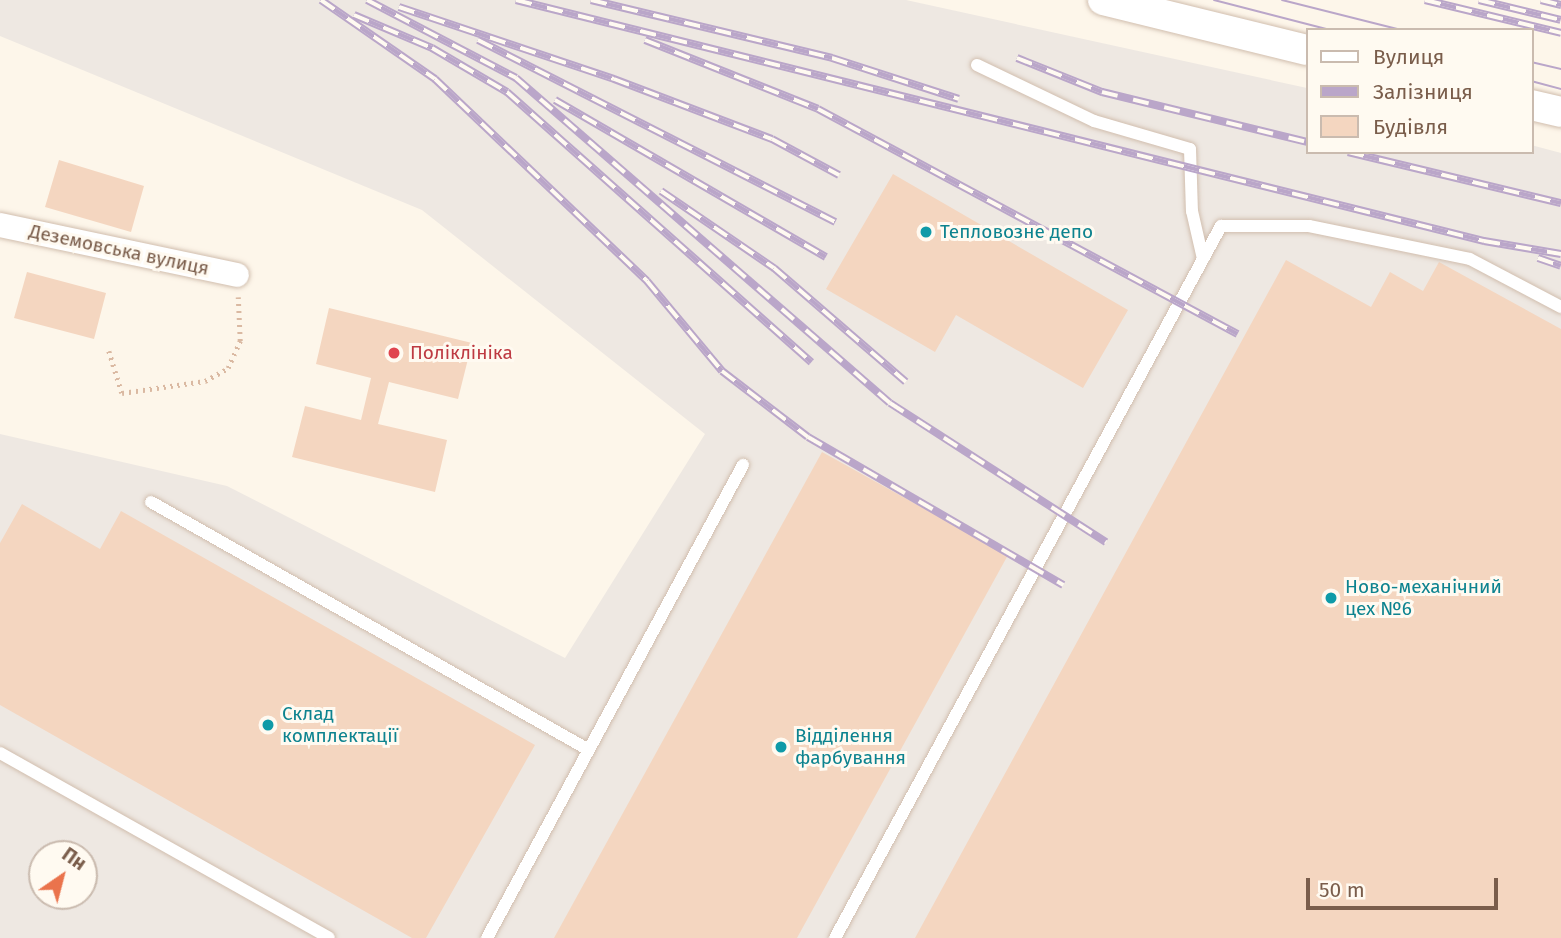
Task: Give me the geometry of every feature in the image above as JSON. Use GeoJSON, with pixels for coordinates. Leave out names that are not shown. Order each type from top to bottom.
{"type":"FeatureCollection","features":[{"type":"Feature","properties":{"kind":"street"},"geometry":{"type":"LineString","coordinates":[[1103,0],[1306,50]]}},
{"type":"Feature","properties":{"kind":"street"},"geometry":{"type":"LineString","coordinates":[[1533,105],[1561,112]]}},
{"type":"Feature","properties":{"kind":"street","name":"Деземовська вулиця"},"geometry":{"type":"LineString","coordinates":[[0,225],[237,275]]}},
{"type":"Feature","properties":{"kind":"lane"},"geometry":{"type":"LineString","coordinates":[[978,65],[1094,121],[1190,149],[1192,211],[1203,259]]}},
{"type":"Feature","properties":{"kind":"lane"},"geometry":{"type":"LineString","coordinates":[[835,938],[1221,226],[1309,226],[1470,259],[1561,307]]}},
{"type":"Feature","properties":{"kind":"lane"},"geometry":{"type":"LineString","coordinates":[[487,938],[743,465]]}},
{"type":"Feature","properties":{"kind":"lane"},"geometry":{"type":"LineString","coordinates":[[151,502],[589,750]]}},
{"type":"Feature","properties":{"kind":"lane"},"geometry":{"type":"LineString","coordinates":[[0,753],[329,938]]}},
{"type":"Feature","properties":{"kind":"path"},"geometry":{"type":"LineString","coordinates":[[109,351],[122,393],[205,381],[228,368],[240,341],[237,275]]}},
{"type":"Feature","properties":{"kind":"shaded area"},"geometry":{"type":"Polygon","coordinates":[[[0,0],[906,0],[1306,88],[1306,154],[1533,154],[1533,146],[1561,153],[1561,938],[0,938],[0,434],[227,486],[565,658],[705,434],[422,210],[0,36],[0,0]]]}},
{"type":"Feature","properties":{"kind":"building"},"geometry":{"type":"Polygon","coordinates":[[[59,160],[144,186],[131,232],[45,207],[59,160]]]}},
{"type":"Feature","properties":{"kind":"building","name":"Тепловозне депо"},"geometry":{"type":"Polygon","coordinates":[[[893,174],[1128,310],[1083,388],[956,315],[935,352],[826,289],[893,174]]]}},
{"type":"Feature","properties":{"kind":"building","name":"Ново-механічний цех №6"},"geometry":{"type":"Polygon","coordinates":[[[1286,260],[1371,307],[1390,272],[1423,291],[1439,262],[1561,329],[1561,938],[915,938],[1286,260]]]}},
{"type":"Feature","properties":{"kind":"building"},"geometry":{"type":"Polygon","coordinates":[[[27,272],[106,293],[94,339],[14,318],[27,272]]]}},
{"type":"Feature","properties":{"kind":"building"},"geometry":{"type":"Polygon","coordinates":[[[329,308],[472,343],[458,399],[389,382],[378,424],[447,440],[435,492],[292,457],[305,406],[361,420],[371,378],[316,364],[329,308]]]}},
{"type":"Feature","properties":{"kind":"building","name":"Відділення фарбування"},"geometry":{"type":"Polygon","coordinates":[[[822,452],[1008,555],[797,938],[554,938],[822,452]]]}},
{"type":"Feature","properties":{"kind":"building","name":"Склад комплектації"},"geometry":{"type":"Polygon","coordinates":[[[22,504],[100,549],[121,511],[535,745],[426,938],[412,938],[0,705],[0,543],[22,504]]]}},
{"type":"Feature","properties":{"kind":"tram line"},"geometry":{"type":"LineString","coordinates":[[1214,0],[1322,28]]}},
{"type":"Feature","properties":{"kind":"tram line"},"geometry":{"type":"LineString","coordinates":[[1282,0],[1393,28]]}},
{"type":"Feature","properties":{"kind":"tram line"},"geometry":{"type":"LineString","coordinates":[[1533,62],[1561,69]]}},
{"type":"Feature","properties":{"kind":"tram line"},"geometry":{"type":"LineString","coordinates":[[1533,82],[1561,89]]}},
{"type":"Feature","properties":{"kind":"railway"},"geometry":{"type":"LineString","coordinates":[[321,0],[435,79],[647,281],[722,371],[808,437],[1063,585]]}},
{"type":"Feature","properties":{"kind":"railway"},"geometry":{"type":"LineString","coordinates":[[367,0],[516,78],[890,403],[1106,542]]}},
{"type":"Feature","properties":{"kind":"railway"},"geometry":{"type":"LineString","coordinates":[[516,0],[1484,241],[1561,254]]}},
{"type":"Feature","properties":{"kind":"railway"},"geometry":{"type":"LineString","coordinates":[[591,0],[832,58],[959,99]]}},
{"type":"Feature","properties":{"kind":"railway"},"geometry":{"type":"LineString","coordinates":[[1425,0],[1561,33]]}},
{"type":"Feature","properties":{"kind":"railway"},"geometry":{"type":"LineString","coordinates":[[1479,0],[1561,20]]}},
{"type":"Feature","properties":{"kind":"railway"},"geometry":{"type":"LineString","coordinates":[[1541,0],[1561,5]]}},
{"type":"Feature","properties":{"kind":"railway"},"geometry":{"type":"LineString","coordinates":[[399,7],[614,79],[772,139],[839,175]]}},
{"type":"Feature","properties":{"kind":"railway"},"geometry":{"type":"LineString","coordinates":[[354,15],[432,48],[507,92],[811,362]]}},
{"type":"Feature","properties":{"kind":"railway"},"geometry":{"type":"LineString","coordinates":[[478,40],[835,222]]}},
{"type":"Feature","properties":{"kind":"railway"},"geometry":{"type":"LineString","coordinates":[[645,40],[818,109],[1237,334]]}},
{"type":"Feature","properties":{"kind":"railway"},"geometry":{"type":"LineString","coordinates":[[1017,58],[1102,92],[1306,142]]}},
{"type":"Feature","properties":{"kind":"railway"},"geometry":{"type":"LineString","coordinates":[[555,100],[826,257]]}},
{"type":"Feature","properties":{"kind":"railway"},"geometry":{"type":"LineString","coordinates":[[1356,154],[1561,203]]}},
{"type":"Feature","properties":{"kind":"railway"},"geometry":{"type":"LineString","coordinates":[[661,191],[774,268],[906,382]]}},
{"type":"Feature","properties":{"kind":"railway"},"geometry":{"type":"LineString","coordinates":[[1538,258],[1561,266]]}},
{"type":"Feature","properties":{"kind":"place","name":"Тепловозне депо"},"geometry":{"type":"Point","coordinates":[926,232]}},
{"type":"Feature","properties":{"kind":"place","name":"Поліклініка"},"geometry":{"type":"Point","coordinates":[394,353]}},
{"type":"Feature","properties":{"kind":"place","name":"Ново-механічний цех №6"},"geometry":{"type":"Point","coordinates":[1331,598]}},
{"type":"Feature","properties":{"kind":"place","name":"Склад комплектації"},"geometry":{"type":"Point","coordinates":[268,725]}},
{"type":"Feature","properties":{"kind":"place","name":"Відділення фарбування"},"geometry":{"type":"Point","coordinates":[781,747]}}]}
